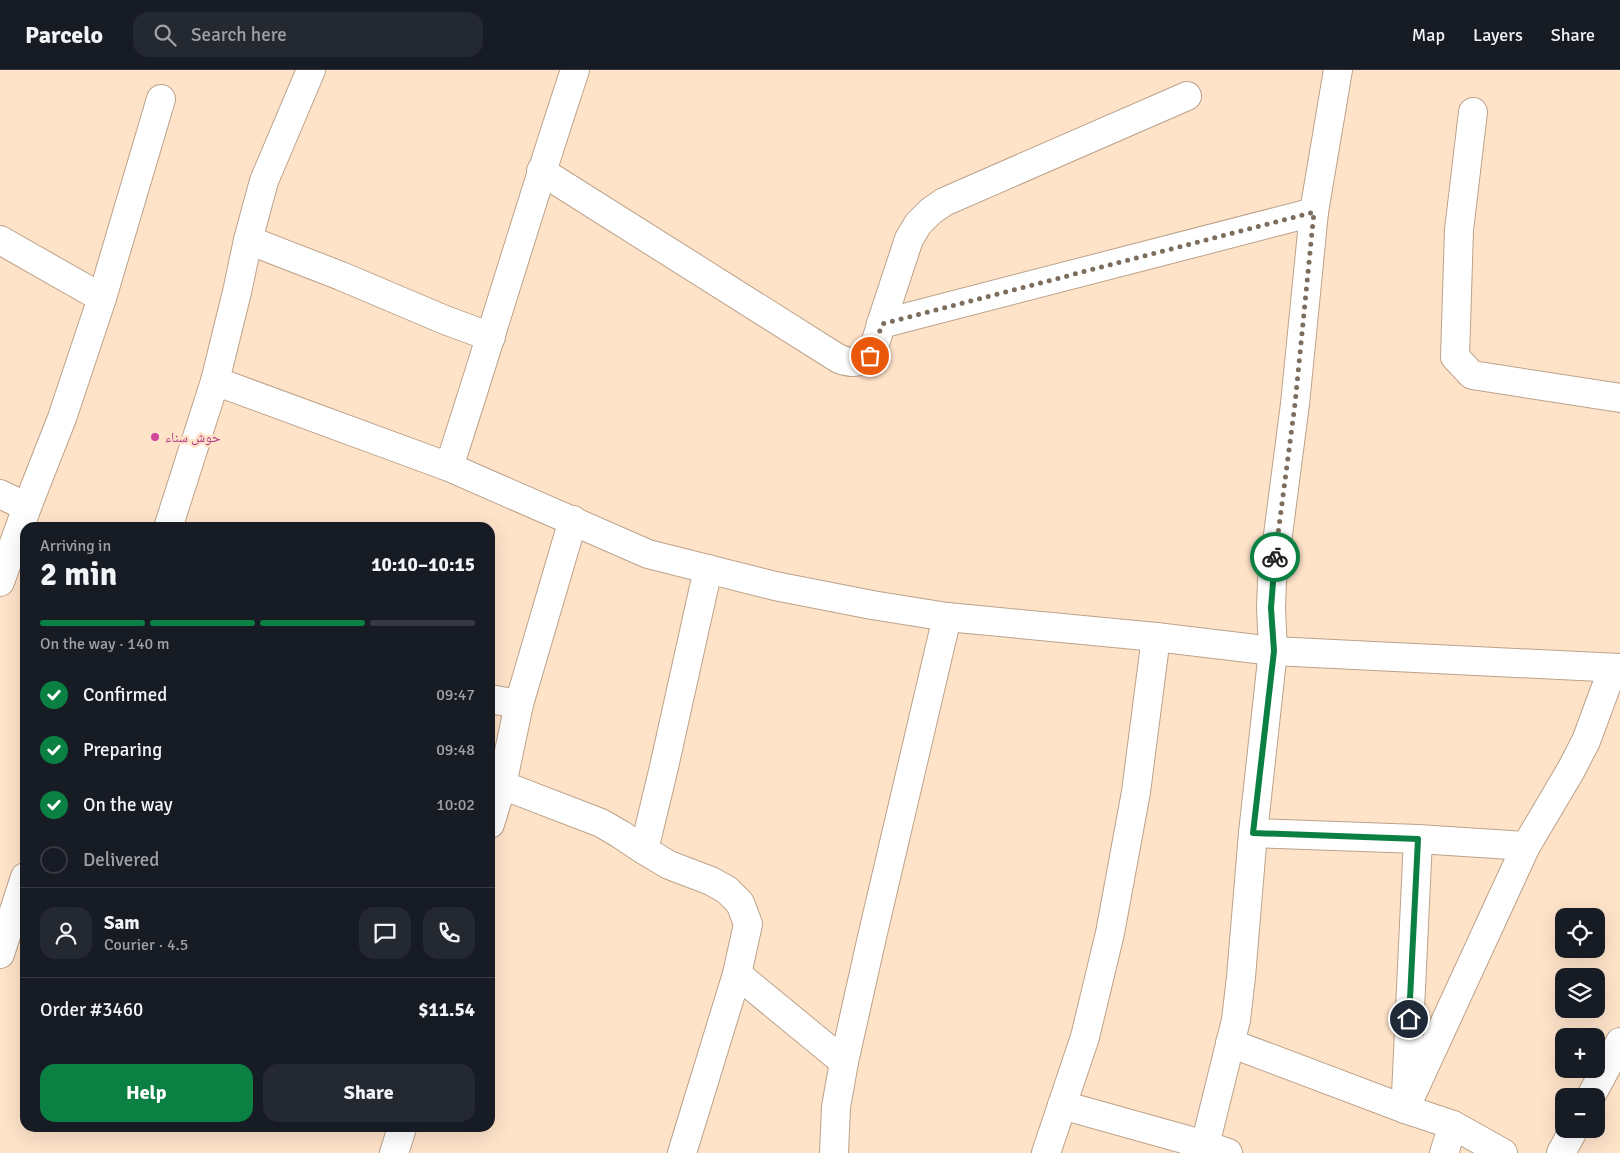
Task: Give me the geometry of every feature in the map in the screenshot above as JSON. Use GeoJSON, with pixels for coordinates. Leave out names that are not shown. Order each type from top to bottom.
{"type":"FeatureCollection","features":[{"type":"Feature","properties":{"kind":"main road"},"geometry":{"type":"LineString","coordinates":[[170,522],[215,380],[264,181],[311,70]]}},
{"type":"Feature","properties":{"kind":"main road"},"geometry":{"type":"LineString","coordinates":[[449,467],[491,337],[541,171],[575,70]]}},
{"type":"Feature","properties":{"kind":"main road"},"geometry":{"type":"LineString","coordinates":[[1062,1104],[1217,1149],[1230,1043],[1236,1020],[1241,977],[1253,833],[1274,651],[1271,608],[1272,581],[1295,404],[1314,212],[1338,70]]}},
{"type":"Feature","properties":{"kind":"main road"},"geometry":{"type":"LineString","coordinates":[[541,171],[840,359],[850,363],[860,362],[870,356],[875,346],[909,238],[918,224],[932,211],[944,202],[1186,96]]}},
{"type":"Feature","properties":{"kind":"main road"},"geometry":{"type":"LineString","coordinates":[[23,522],[27,507],[62,418],[102,298],[161,99]]}},
{"type":"Feature","properties":{"kind":"main road"},"geometry":{"type":"LineString","coordinates":[[1473,112],[1459,230],[1455,357],[1472,375],[1620,398]]}},
{"type":"Feature","properties":{"kind":"main road"},"geometry":{"type":"LineString","coordinates":[[882,324],[1314,212]]}},
{"type":"Feature","properties":{"kind":"main road"},"geometry":{"type":"LineString","coordinates":[[0,240],[102,298]]}},
{"type":"Feature","properties":{"kind":"main road"},"geometry":{"type":"LineString","coordinates":[[248,240],[491,337]]}},
{"type":"Feature","properties":{"kind":"main road"},"geometry":{"type":"LineString","coordinates":[[215,380],[449,467],[648,554],[784,588],[948,617],[1156,637],[1274,651],[1616,668],[1586,741],[1526,846],[1405,1109]]}},
{"type":"Feature","properties":{"kind":"main road"},"geometry":{"type":"LineString","coordinates":[[0,494],[27,507]]}},
{"type":"Feature","properties":{"kind":"main road"},"geometry":{"type":"LineString","coordinates":[[495,808],[502,786],[519,704],[573,520]]}},
{"type":"Feature","properties":{"kind":"main road"},"geometry":{"type":"LineString","coordinates":[[10,574],[20,535]]}},
{"type":"Feature","properties":{"kind":"main road"},"geometry":{"type":"LineString","coordinates":[[644,850],[708,569]]}},
{"type":"Feature","properties":{"kind":"main road"},"geometry":{"type":"LineString","coordinates":[[834,1153],[836,1107],[844,1062],[876,917],[948,617]]}},
{"type":"Feature","properties":{"kind":"main road"},"geometry":{"type":"LineString","coordinates":[[1046,1153],[1085,1037],[1110,933],[1136,792],[1156,637]]}},
{"type":"Feature","properties":{"kind":"main road"},"geometry":{"type":"LineString","coordinates":[[495,700],[519,704]]}},
{"type":"Feature","properties":{"kind":"main road"},"geometry":{"type":"LineString","coordinates":[[502,786],[601,823],[656,859],[711,881],[727,890],[740,903],[748,924],[737,974],[682,1153]]}},
{"type":"Feature","properties":{"kind":"main road"},"geometry":{"type":"LineString","coordinates":[[1253,833],[1418,839],[1526,846]]}},
{"type":"Feature","properties":{"kind":"main road"},"geometry":{"type":"LineString","coordinates":[[1405,1109],[1418,839]]}},
{"type":"Feature","properties":{"kind":"main road"},"geometry":{"type":"LineString","coordinates":[[0,954],[20,892]]}},
{"type":"Feature","properties":{"kind":"main road"},"geometry":{"type":"LineString","coordinates":[[737,974],[844,1062]]}},
{"type":"Feature","properties":{"kind":"main road"},"geometry":{"type":"LineString","coordinates":[[1595,1088],[1620,1042]]}},
{"type":"Feature","properties":{"kind":"main road"},"geometry":{"type":"LineString","coordinates":[[1230,1043],[1405,1109],[1453,1125],[1504,1153]]}},
{"type":"Feature","properties":{"kind":"main road"},"geometry":{"type":"LineString","coordinates":[[1444,1153],[1453,1125]]}},
{"type":"Feature","properties":{"kind":"main road"},"geometry":{"type":"LineString","coordinates":[[394,1153],[401,1132]]}},
{"type":"Feature","properties":{"kind":"main road"},"geometry":{"type":"LineString","coordinates":[[1561,1153],[1569,1138]]}},
{"type":"Feature","properties":{"kind":"way so far"},"geometry":{"type":"LineString","coordinates":[[870,356],[882,324],[1314,212],[1295,404],[1275,557]]}},
{"type":"Feature","properties":{"kind":"place","name":"حوش سناء"},"geometry":{"type":"Point","coordinates":[155,437]}},
{"type":"Feature","properties":{"kind":"route"},"geometry":{"type":"LineString","coordinates":[[1275,557],[1271,608],[1274,651],[1253,833],[1418,839],[1409,1019]]}}]}
